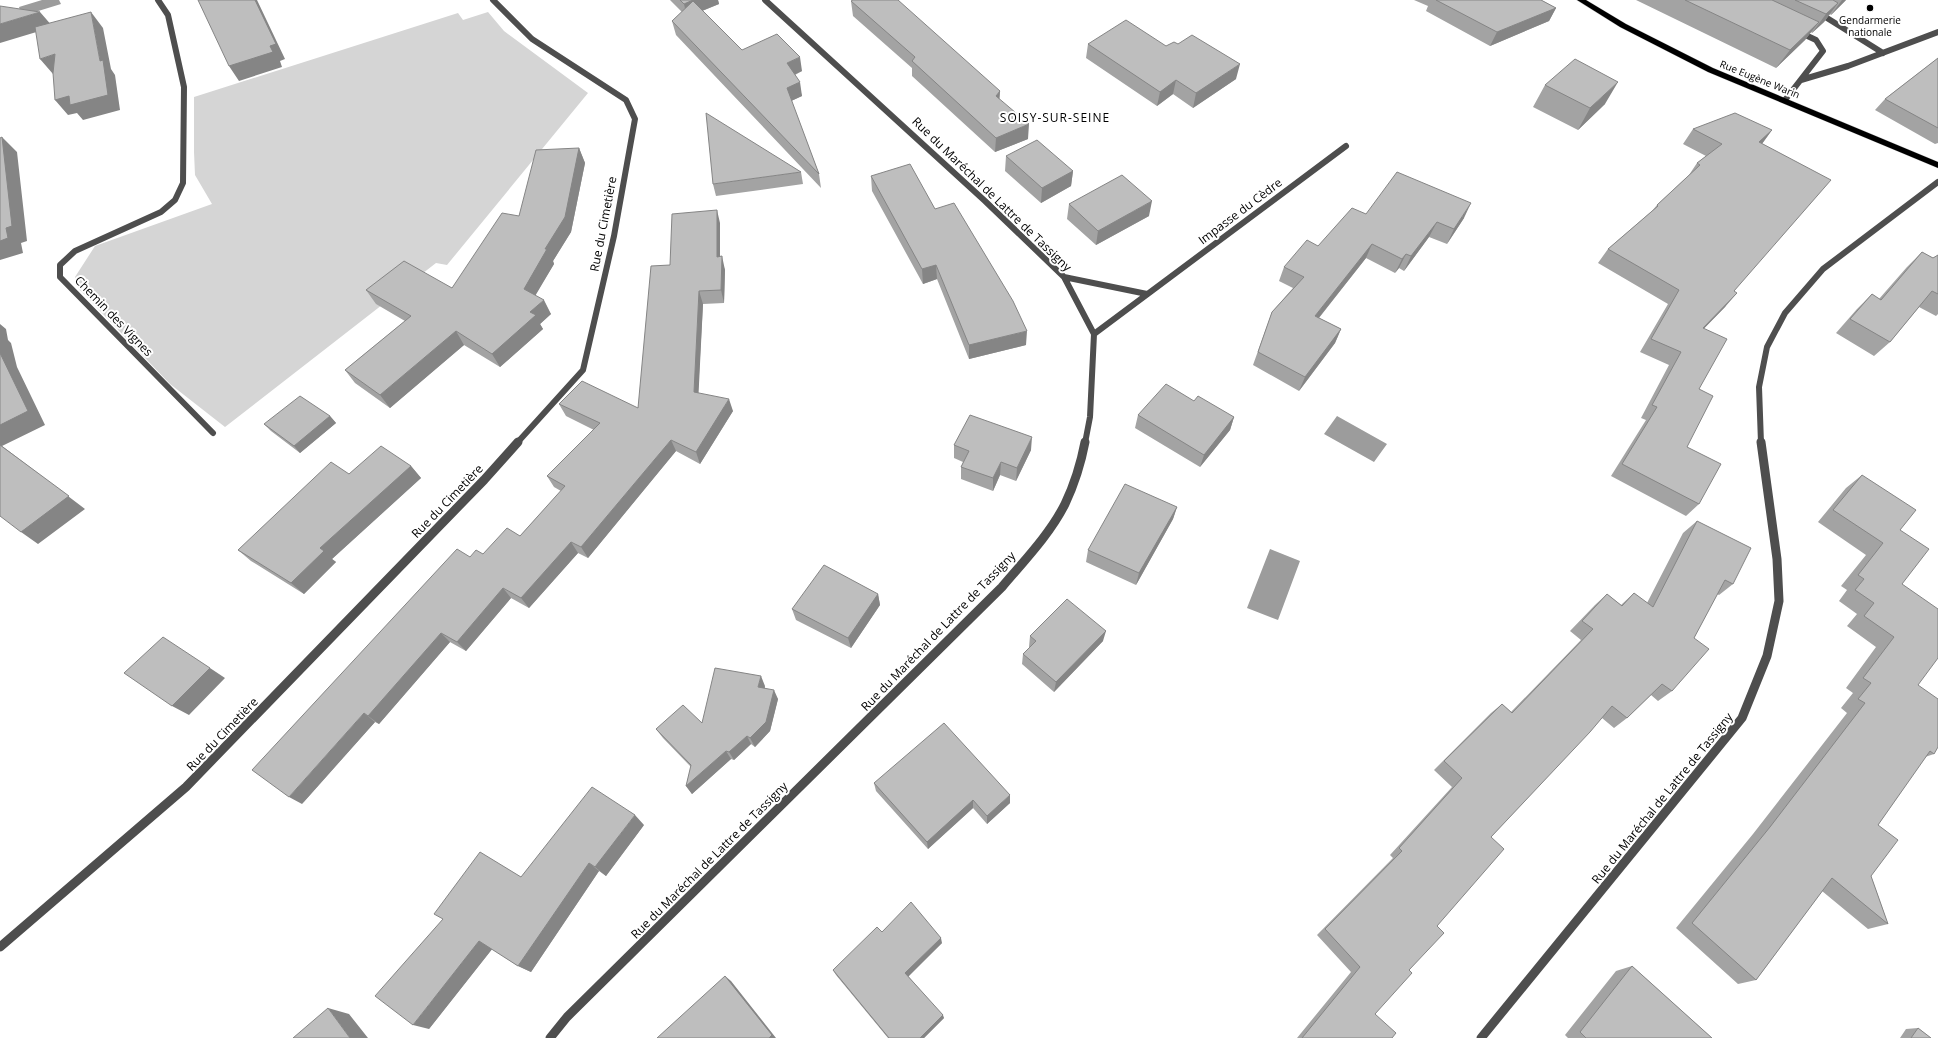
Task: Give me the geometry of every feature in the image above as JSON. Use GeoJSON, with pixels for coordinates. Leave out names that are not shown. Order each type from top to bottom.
{"type":"FeatureCollection","features":[{"type":"Feature","properties":{"kind":"main road","name":"Rue Eugène Warin"},"geometry":{"type":"LineString","coordinates":[[1582,0],[1601,13],[1688,60],[1938,165]]}},
{"type":"Feature","properties":{"kind":"street","name":"Chemin des Vignes"},"geometry":{"type":"LineString","coordinates":[[158,0],[168,15],[184,88],[183,183],[175,200],[160,212],[75,251],[60,265],[60,277],[213,433]]}},
{"type":"Feature","properties":{"kind":"street","name":"Rue du Cimetière"},"geometry":{"type":"LineString","coordinates":[[0,947],[186,787],[484,480],[583,370],[614,236],[635,119],[626,100],[532,39],[493,0]]}},
{"type":"Feature","properties":{"kind":"street","name":"Rue du Maréchal de Lattre de Tassigny"},"geometry":{"type":"LineString","coordinates":[[550,1038],[573,1011],[1002,587],[1039,543],[1065,504],[1081,460],[1090,417],[1094,334],[1064,277],[985,201],[765,0]]}},
{"type":"Feature","properties":{"kind":"street"},"geometry":{"type":"LineString","coordinates":[[1812,9],[1883,53]]}},
{"type":"Feature","properties":{"kind":"street"},"geometry":{"type":"LineString","coordinates":[[1785,100],[1823,51],[1816,40],[1794,30]]}},
{"type":"Feature","properties":{"kind":"street"},"geometry":{"type":"LineString","coordinates":[[1801,80],[1848,66],[1938,32]]}},
{"type":"Feature","properties":{"kind":"street","name":"Impasse du Cèdre"},"geometry":{"type":"LineString","coordinates":[[1094,334],[1346,146]]}},
{"type":"Feature","properties":{"kind":"street","name":"Rue du Maréchal de Lattre de Tassigny"},"geometry":{"type":"LineString","coordinates":[[1481,1038],[1742,718],[1766,656],[1779,601],[1777,559],[1760,436],[1759,387],[1767,348],[1784,313],[1823,269],[1938,182]]}},
{"type":"Feature","properties":{"kind":"street"},"geometry":{"type":"LineString","coordinates":[[1064,277],[1147,294]]}},
{"type":"Feature","properties":{"kind":"shaded area"},"geometry":{"type":"Polygon","coordinates":[[[42,0],[59,0],[61,4],[22,16],[19,7],[42,0]]]}},
{"type":"Feature","properties":{"kind":"shaded area"},"geometry":{"type":"Polygon","coordinates":[[[488,12],[504,31],[588,93],[447,265],[436,263],[225,427],[170,384],[79,289],[75,277],[95,246],[212,204],[195,175],[194,97],[458,13],[463,20],[488,12]]]}},
{"type":"Feature","properties":{"kind":"shaded area"},"geometry":{"type":"Polygon","coordinates":[[[1337,416],[1387,444],[1374,462],[1324,434],[1337,416]]]}},
{"type":"Feature","properties":{"kind":"shaded area"},"geometry":{"type":"Polygon","coordinates":[[[1270,549],[1300,561],[1278,620],[1247,608],[1270,549]]]}},
{"type":"Feature","properties":{"kind":"building"},"geometry":{"type":"Polygon","coordinates":[[[198,0],[255,0],[276,44],[270,46],[273,52],[229,66],[198,0]]]}},
{"type":"Feature","properties":{"kind":"building"},"geometry":{"type":"Polygon","coordinates":[[[680,0],[693,0],[684,4],[680,0]]]}},
{"type":"Feature","properties":{"kind":"building"},"geometry":{"type":"Polygon","coordinates":[[[898,0],[1000,91],[996,96],[1029,124],[996,138],[912,61],[915,57],[851,1],[898,0]]]}},
{"type":"Feature","properties":{"kind":"building"},"geometry":{"type":"Polygon","coordinates":[[[1436,0],[1541,0],[1556,8],[1497,32],[1436,0]]]}},
{"type":"Feature","properties":{"kind":"building"},"geometry":{"type":"Polygon","coordinates":[[[1685,0],[1772,0],[1819,22],[1790,50],[1685,0]]]}},
{"type":"Feature","properties":{"kind":"building"},"geometry":{"type":"Polygon","coordinates":[[[1795,0],[1833,0],[1838,3],[1826,14],[1795,0]]]}},
{"type":"Feature","properties":{"kind":"building"},"geometry":{"type":"Polygon","coordinates":[[[693,1],[742,50],[777,34],[800,57],[787,63],[800,82],[787,88],[819,174],[672,21],[693,1]]]}},
{"type":"Feature","properties":{"kind":"building"},"geometry":{"type":"Polygon","coordinates":[[[0,6],[40,12],[0,24],[0,6]]]}},
{"type":"Feature","properties":{"kind":"building"},"geometry":{"type":"Polygon","coordinates":[[[91,12],[100,61],[103,60],[108,95],[70,105],[69,96],[55,100],[53,73],[55,54],[40,59],[35,27],[91,12]]]}},
{"type":"Feature","properties":{"kind":"building"},"geometry":{"type":"Polygon","coordinates":[[[1126,20],[1166,46],[1174,42],[1178,44],[1192,35],[1240,64],[1196,93],[1176,80],[1160,92],[1088,44],[1126,20]]]}},
{"type":"Feature","properties":{"kind":"building"},"geometry":{"type":"Polygon","coordinates":[[[1938,58],[1938,128],[1885,99],[1938,58]]]}},
{"type":"Feature","properties":{"kind":"building"},"geometry":{"type":"Polygon","coordinates":[[[1575,59],[1618,82],[1590,108],[1545,85],[1575,59]]]}},
{"type":"Feature","properties":{"kind":"building"},"geometry":{"type":"Polygon","coordinates":[[[706,113],[801,172],[713,184],[706,113]]]}},
{"type":"Feature","properties":{"kind":"building"},"geometry":{"type":"Polygon","coordinates":[[[1735,113],[1772,130],[1759,142],[1831,180],[1734,291],[1737,293],[1703,328],[1727,339],[1699,389],[1713,396],[1687,447],[1721,464],[1699,504],[1622,464],[1657,407],[1652,405],[1681,352],[1651,339],[1679,290],[1608,249],[1658,206],[1657,205],[1700,165],[1697,163],[1722,144],[1693,129],[1735,113]]]}},
{"type":"Feature","properties":{"kind":"building"},"geometry":{"type":"Polygon","coordinates":[[[2,137],[12,226],[6,228],[8,238],[0,241],[0,138],[2,137]]]}},
{"type":"Feature","properties":{"kind":"building"},"geometry":{"type":"Polygon","coordinates":[[[1037,140],[1073,171],[1042,188],[1006,156],[1037,140]]]}},
{"type":"Feature","properties":{"kind":"building"},"geometry":{"type":"Polygon","coordinates":[[[579,148],[565,217],[545,249],[547,249],[524,289],[544,300],[530,312],[536,315],[492,354],[456,331],[380,395],[345,370],[411,316],[366,290],[404,261],[452,288],[502,213],[519,216],[536,150],[579,148]]]}},
{"type":"Feature","properties":{"kind":"building"},"geometry":{"type":"Polygon","coordinates":[[[910,164],[935,209],[954,203],[1013,301],[1027,331],[969,345],[936,265],[922,269],[871,176],[910,164]]]}},
{"type":"Feature","properties":{"kind":"building"},"geometry":{"type":"Polygon","coordinates":[[[1397,172],[1471,203],[1454,229],[1437,222],[1411,256],[1406,254],[1402,259],[1372,244],[1315,316],[1341,329],[1305,377],[1258,352],[1272,312],[1304,277],[1284,267],[1307,240],[1318,246],[1352,208],[1366,214],[1397,172]]]}},
{"type":"Feature","properties":{"kind":"building"},"geometry":{"type":"Polygon","coordinates":[[[1122,175],[1152,201],[1098,231],[1069,204],[1122,175]]]}},
{"type":"Feature","properties":{"kind":"building"},"geometry":{"type":"Polygon","coordinates":[[[717,210],[717,257],[722,256],[721,290],[699,291],[694,392],[729,399],[696,452],[671,440],[581,547],[571,542],[521,598],[503,588],[457,642],[441,633],[368,716],[364,713],[289,797],[252,770],[457,549],[470,557],[476,550],[483,554],[507,528],[520,536],[565,486],[547,476],[600,423],[559,404],[582,381],[638,408],[651,266],[670,265],[672,214],[717,210]]]}},
{"type":"Feature","properties":{"kind":"building"},"geometry":{"type":"Polygon","coordinates":[[[1922,252],[1933,258],[1938,255],[1938,294],[1932,291],[1890,342],[1850,319],[1872,294],[1881,300],[1922,252]]]}},
{"type":"Feature","properties":{"kind":"building"},"geometry":{"type":"Polygon","coordinates":[[[0,353],[28,411],[0,425],[0,353]]]}},
{"type":"Feature","properties":{"kind":"building"},"geometry":{"type":"Polygon","coordinates":[[[1166,384],[1194,401],[1198,396],[1234,417],[1204,455],[1138,415],[1166,384]]]}},
{"type":"Feature","properties":{"kind":"building"},"geometry":{"type":"Polygon","coordinates":[[[300,396],[330,416],[294,446],[264,424],[300,396]]]}},
{"type":"Feature","properties":{"kind":"building"},"geometry":{"type":"Polygon","coordinates":[[[970,415],[1032,437],[1017,468],[1001,462],[993,478],[961,467],[969,451],[954,445],[970,415]]]}},
{"type":"Feature","properties":{"kind":"building"},"geometry":{"type":"Polygon","coordinates":[[[0,445],[69,496],[21,532],[0,516],[0,445]]]}},
{"type":"Feature","properties":{"kind":"building"},"geometry":{"type":"Polygon","coordinates":[[[381,446],[411,466],[320,548],[324,551],[291,583],[238,550],[331,462],[349,474],[381,446]]]}},
{"type":"Feature","properties":{"kind":"building"},"geometry":{"type":"Polygon","coordinates":[[[1862,475],[1916,510],[1900,530],[1929,549],[1902,584],[1938,609],[1938,658],[1918,685],[1938,699],[1938,747],[1934,754],[1930,751],[1878,825],[1898,840],[1871,876],[1888,924],[1832,878],[1756,980],[1692,923],[1770,827],[1865,703],[1858,699],[1871,683],[1863,678],[1894,637],[1864,616],[1874,603],[1855,590],[1864,579],[1858,575],[1883,543],[1833,510],[1862,475]]]}},
{"type":"Feature","properties":{"kind":"building"},"geometry":{"type":"Polygon","coordinates":[[[1125,484],[1177,507],[1139,573],[1088,550],[1125,484]]]}},
{"type":"Feature","properties":{"kind":"building"},"geometry":{"type":"Polygon","coordinates":[[[1697,521],[1751,548],[1733,584],[1725,580],[1694,638],[1709,649],[1672,691],[1662,684],[1627,718],[1612,706],[1590,732],[1491,837],[1504,849],[1437,926],[1444,933],[1409,970],[1412,973],[1375,1014],[1396,1033],[1392,1038],[1302,1038],[1360,967],[1325,929],[1402,851],[1399,848],[1462,778],[1444,761],[1502,704],[1512,713],[1593,629],[1582,621],[1607,594],[1622,606],[1634,593],[1653,607],[1697,521]]]}},
{"type":"Feature","properties":{"kind":"building"},"geometry":{"type":"Polygon","coordinates":[[[824,565],[878,594],[848,638],[792,609],[824,565]]]}},
{"type":"Feature","properties":{"kind":"building"},"geometry":{"type":"Polygon","coordinates":[[[1067,599],[1106,631],[1056,682],[1023,654],[1036,641],[1030,636],[1067,599]]]}},
{"type":"Feature","properties":{"kind":"building"},"geometry":{"type":"Polygon","coordinates":[[[163,637],[210,668],[172,706],[124,673],[163,637]]]}},
{"type":"Feature","properties":{"kind":"building"},"geometry":{"type":"Polygon","coordinates":[[[715,668],[761,676],[758,687],[774,690],[766,722],[750,738],[747,736],[729,752],[726,751],[686,786],[691,765],[656,729],[683,705],[702,723],[715,668]]]}},
{"type":"Feature","properties":{"kind":"building"},"geometry":{"type":"Polygon","coordinates":[[[944,723],[1010,795],[987,816],[973,800],[927,842],[874,783],[944,723]]]}},
{"type":"Feature","properties":{"kind":"building"},"geometry":{"type":"Polygon","coordinates":[[[592,787],[635,815],[595,867],[589,863],[518,966],[479,941],[413,1025],[375,996],[443,919],[434,914],[480,852],[521,877],[592,787]]]}},
{"type":"Feature","properties":{"kind":"building"},"geometry":{"type":"Polygon","coordinates":[[[911,902],[941,938],[905,973],[943,1015],[920,1038],[889,1038],[833,970],[877,927],[882,932],[911,902]]]}},
{"type":"Feature","properties":{"kind":"building"},"geometry":{"type":"Polygon","coordinates":[[[1632,966],[1712,1038],[1586,1038],[1580,1032],[1632,966]]]}},
{"type":"Feature","properties":{"kind":"building"},"geometry":{"type":"Polygon","coordinates":[[[725,976],[772,1035],[769,1038],[657,1038],[725,976]]]}},
{"type":"Feature","properties":{"kind":"building"},"geometry":{"type":"Polygon","coordinates":[[[328,1008],[350,1038],[293,1038],[328,1008]]]}},
{"type":"Feature","properties":{"kind":"building"},"geometry":{"type":"Polygon","coordinates":[[[1918,1028],[1931,1038],[1911,1038],[1918,1028]]]}},
{"type":"Feature","properties":{"kind":"place","name":"Gendarmerie nationale"},"geometry":{"type":"Point","coordinates":[1870,8]}},
{"type":"Feature","properties":{"kind":"district","name":"SOISY-SUR-SEINE"},"geometry":{"type":"Point","coordinates":[1055,117]}}]}
